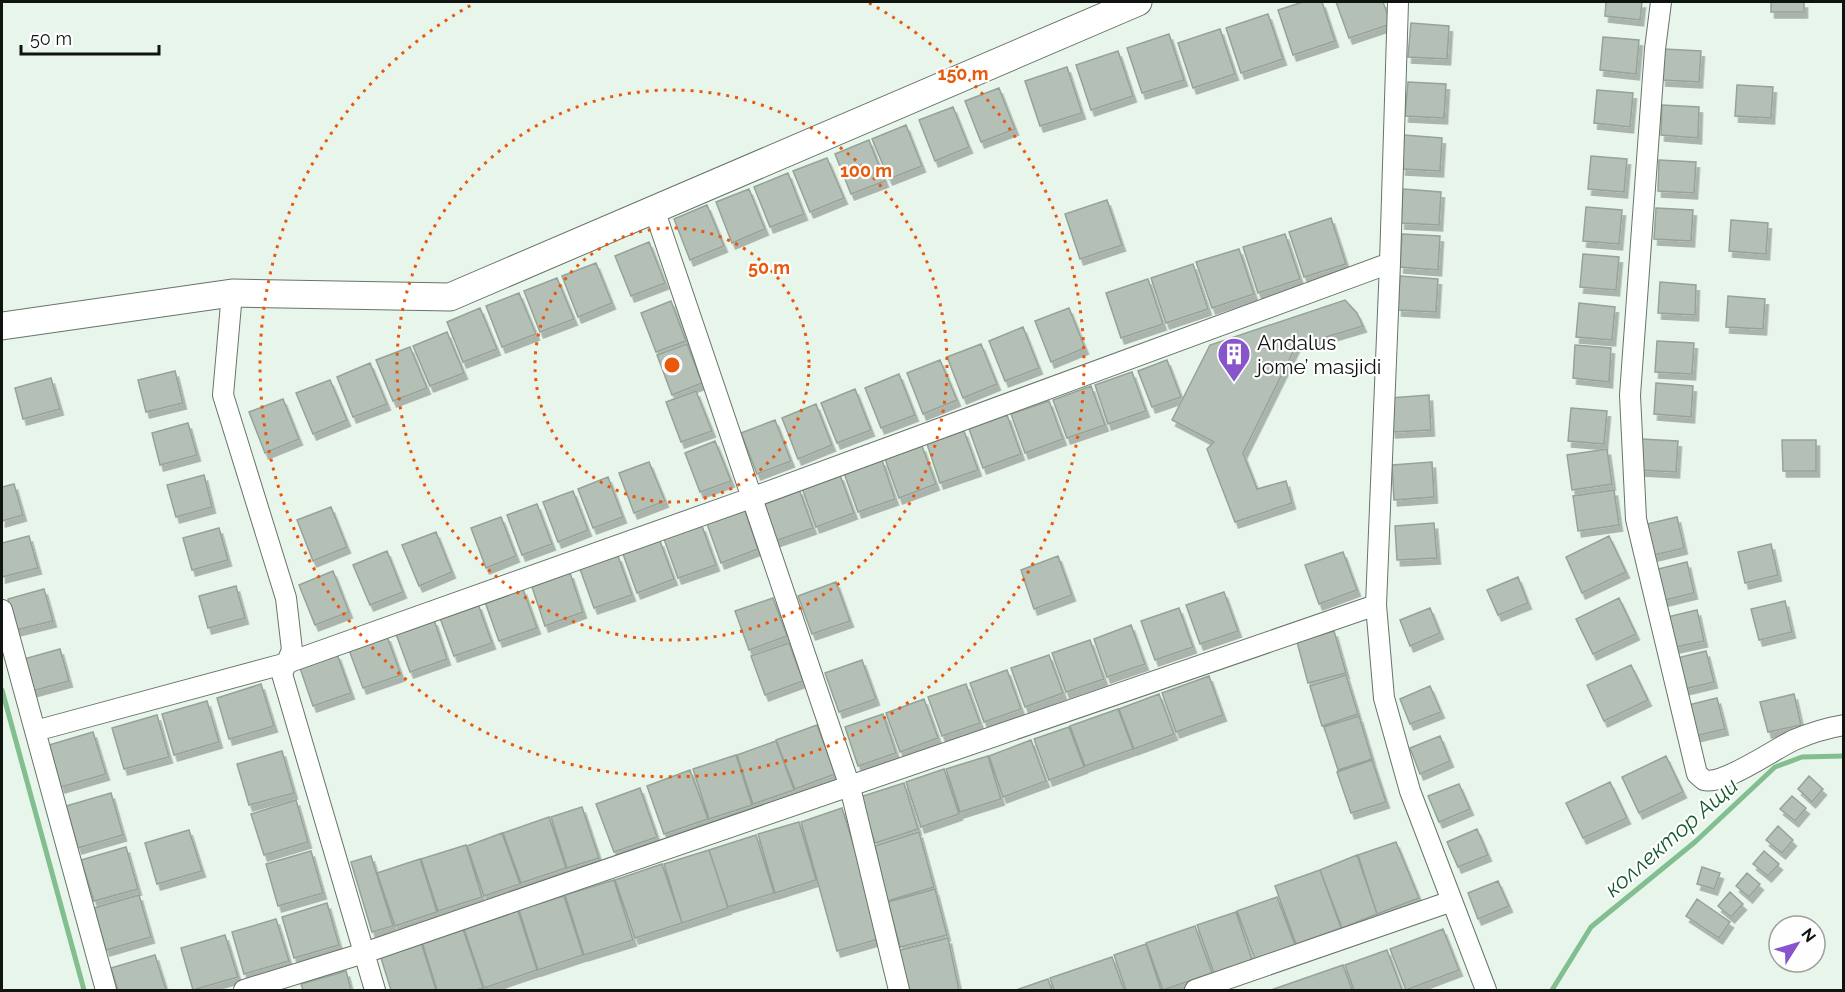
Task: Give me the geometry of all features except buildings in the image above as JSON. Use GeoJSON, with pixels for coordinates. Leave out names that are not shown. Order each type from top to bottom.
{"type":"FeatureCollection","features":[{"type":"Feature","properties":{"kind":"street"},"geometry":{"type":"LineString","coordinates":[[2,326],[232,293],[450,297],[1138,2]]}},
{"type":"Feature","properties":{"kind":"street"},"geometry":{"type":"LineString","coordinates":[[1398,2],[1376,605],[1384,698],[1410,791],[1486,990]]}},
{"type":"Feature","properties":{"kind":"street"},"geometry":{"type":"LineString","coordinates":[[1661,2],[1655,49],[1630,395],[1636,519],[1697,774],[1704,780],[1714,780],[1750,765],[1793,740],[1825,728],[1844,725]]}},
{"type":"Feature","properties":{"kind":"street"},"geometry":{"type":"LineString","coordinates":[[654,209],[850,787],[899,990]]}},
{"type":"Feature","properties":{"kind":"street"},"geometry":{"type":"LineString","coordinates":[[35,731],[287,663],[751,498],[1390,263]]}},
{"type":"Feature","properties":{"kind":"street"},"geometry":{"type":"LineString","coordinates":[[232,293],[223,395],[286,598],[292,650],[282,674],[375,990]]}},
{"type":"Feature","properties":{"kind":"street"},"geometry":{"type":"LineString","coordinates":[[244,990],[364,953],[1376,605]]}},
{"type":"Feature","properties":{"kind":"street"},"geometry":{"type":"LineString","coordinates":[[2,610],[106,990]]}},
{"type":"Feature","properties":{"kind":"street"},"geometry":{"type":"LineString","coordinates":[[1195,990],[1452,901]]}},
{"type":"Feature","properties":{"kind":"waterway"},"geometry":{"type":"LineString","coordinates":[[2,690],[84,990]]}},
{"type":"Feature","properties":{"kind":"waterway","name":"коллектор Ащи"},"geometry":{"type":"LineString","coordinates":[[1552,990],[1591,927],[1695,842],[1775,767],[1802,757],[1844,756]]}},
{"type":"Feature","properties":{"kind":"place","name":"Andalus jome’ masjidi"},"geometry":{"type":"Point","coordinates":[1234,383]}}]}
